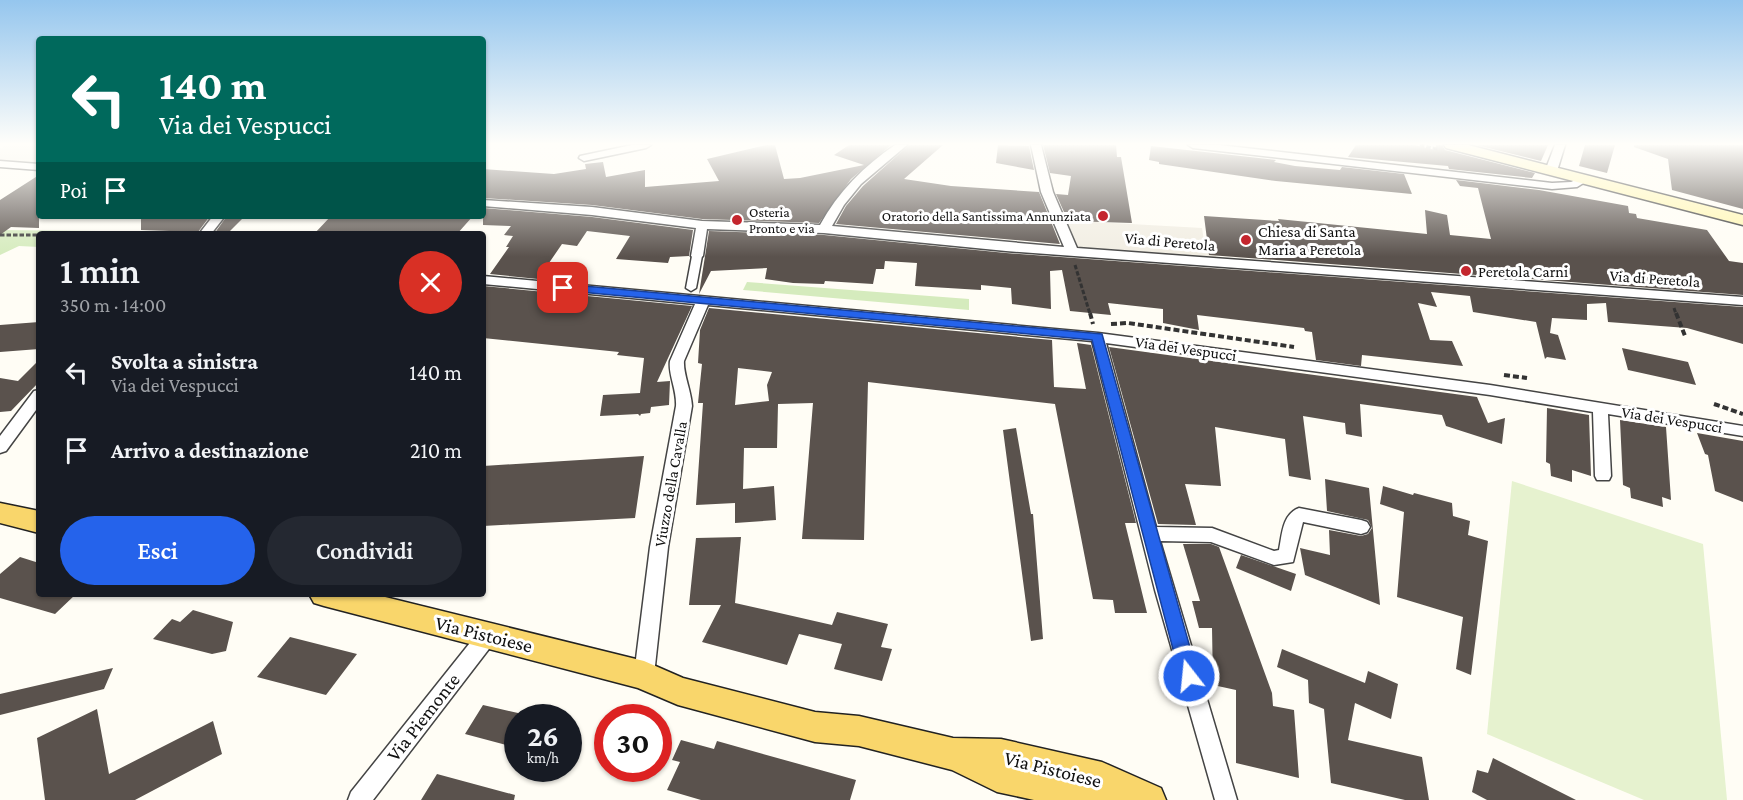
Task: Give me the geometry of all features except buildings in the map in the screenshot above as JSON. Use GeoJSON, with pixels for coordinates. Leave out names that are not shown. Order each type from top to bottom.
{"type":"FeatureCollection","features":[{"type":"Feature","properties":{"kind":"main road"},"geometry":{"type":"LineString","coordinates":[[1597,182],[1743,220]]}},
{"type":"Feature","properties":{"kind":"main road"},"geometry":{"type":"LineString","coordinates":[[0,513],[36,521]]}},
{"type":"Feature","properties":{"kind":"main road","name":"Via Pistoiese"},"geometry":{"type":"LineString","coordinates":[[336,597],[644,675],[678,691],[815,727],[860,731],[953,754],[998,775],[1110,800]]}},
{"type":"Feature","properties":{"kind":"main road","name":"Via Pistoiese"},"geometry":{"type":"LineString","coordinates":[[953,754],[1001,755],[1091,777],[1149,800]]}},
{"type":"Feature","properties":{"kind":"street"},"geometry":{"type":"LineString","coordinates":[[824,229],[833,210],[856,182]]}},
{"type":"Feature","properties":{"kind":"street"},"geometry":{"type":"LineString","coordinates":[[1045,182],[1071,250]]}},
{"type":"Feature","properties":{"kind":"street"},"geometry":{"type":"LineString","coordinates":[[1520,182],[1552,186],[1574,185],[1578,182]]}},
{"type":"Feature","properties":{"kind":"street","name":"Via di Peretola"},"geometry":{"type":"LineString","coordinates":[[486,203],[592,211],[702,225],[824,229],[1006,247],[1743,301]]}},
{"type":"Feature","properties":{"kind":"street"},"geometry":{"type":"LineString","coordinates":[[207,231],[217,219]]}},
{"type":"Feature","properties":{"kind":"street"},"geometry":{"type":"LineString","coordinates":[[692,288],[702,225]]}},
{"type":"Feature","properties":{"kind":"street","name":"Via dei Vespucci"},"geometry":{"type":"LineString","coordinates":[[486,280],[1096,332],[1478,388],[1743,431]]}},
{"type":"Feature","properties":{"kind":"street","name":"Viuzzo della Cavalla"},"geometry":{"type":"LineString","coordinates":[[644,675],[659,547],[684,406],[683,381],[676,370],[677,361],[703,300]]}},
{"type":"Feature","properties":{"kind":"street"},"geometry":{"type":"LineString","coordinates":[[1096,332],[1150,534],[1226,800]]}},
{"type":"Feature","properties":{"kind":"street"},"geometry":{"type":"LineString","coordinates":[[0,447],[36,399]]}},
{"type":"Feature","properties":{"kind":"street","name":"Via dei Vespucci"},"geometry":{"type":"LineString","coordinates":[[1600,408],[1603,476]]}},
{"type":"Feature","properties":{"kind":"street"},"geometry":{"type":"LineString","coordinates":[[1150,534],[1212,535],[1274,558],[1287,557],[1293,523],[1299,515],[1361,527]]}},
{"type":"Feature","properties":{"kind":"street","name":"Via Piemonte"},"geometry":{"type":"LineString","coordinates":[[359,800],[488,635]]}},
{"type":"Feature","properties":{"kind":"path"},"geometry":{"type":"LineString","coordinates":[[0,235],[36,235]]}},
{"type":"Feature","properties":{"kind":"path"},"geometry":{"type":"LineString","coordinates":[[1071,250],[1096,332]]}},
{"type":"Feature","properties":{"kind":"path"},"geometry":{"type":"LineString","coordinates":[[1670,299],[1685,336]]}},
{"type":"Feature","properties":{"kind":"path"},"geometry":{"type":"LineString","coordinates":[[1714,404],[1743,414]]}},
{"type":"Feature","properties":{"kind":"green space"},"geometry":{"type":"Polygon","coordinates":[[[0,230],[100,231],[36,231],[36,247],[19,246],[0,255],[0,230]]]}},
{"type":"Feature","properties":{"kind":"green space"},"geometry":{"type":"Polygon","coordinates":[[[747,282],[969,299],[969,310],[743,290],[747,282]]]}},
{"type":"Feature","properties":{"kind":"green space"},"geometry":{"type":"Polygon","coordinates":[[[1512,481],[1703,544],[1727,800],[1644,800],[1487,734],[1512,481]]]}},
{"type":"Feature","properties":{"kind":"shaded area"},"geometry":{"type":"Polygon","coordinates":[[[1059,220],[1202,228],[1205,248],[1215,250],[1217,262],[1071,250],[1059,220]]]}},
{"type":"Feature","properties":{"kind":"place","name":"Oratorio della Santissima Annunziata"},"geometry":{"type":"Point","coordinates":[1103,216]}},
{"type":"Feature","properties":{"kind":"place","name":"Osteria Pronto e via"},"geometry":{"type":"Point","coordinates":[737,220]}},
{"type":"Feature","properties":{"kind":"place","name":"Chiesa di Santa Maria a Peretola"},"geometry":{"type":"Point","coordinates":[1246,240]}},
{"type":"Feature","properties":{"kind":"place","name":"Peretola Carni"},"geometry":{"type":"Point","coordinates":[1466,271]}},
{"type":"Feature","properties":{"kind":"route"},"geometry":{"type":"LineString","coordinates":[[563,288],[856,313],[1098,337],[1164,590],[1189,676]]}}]}
